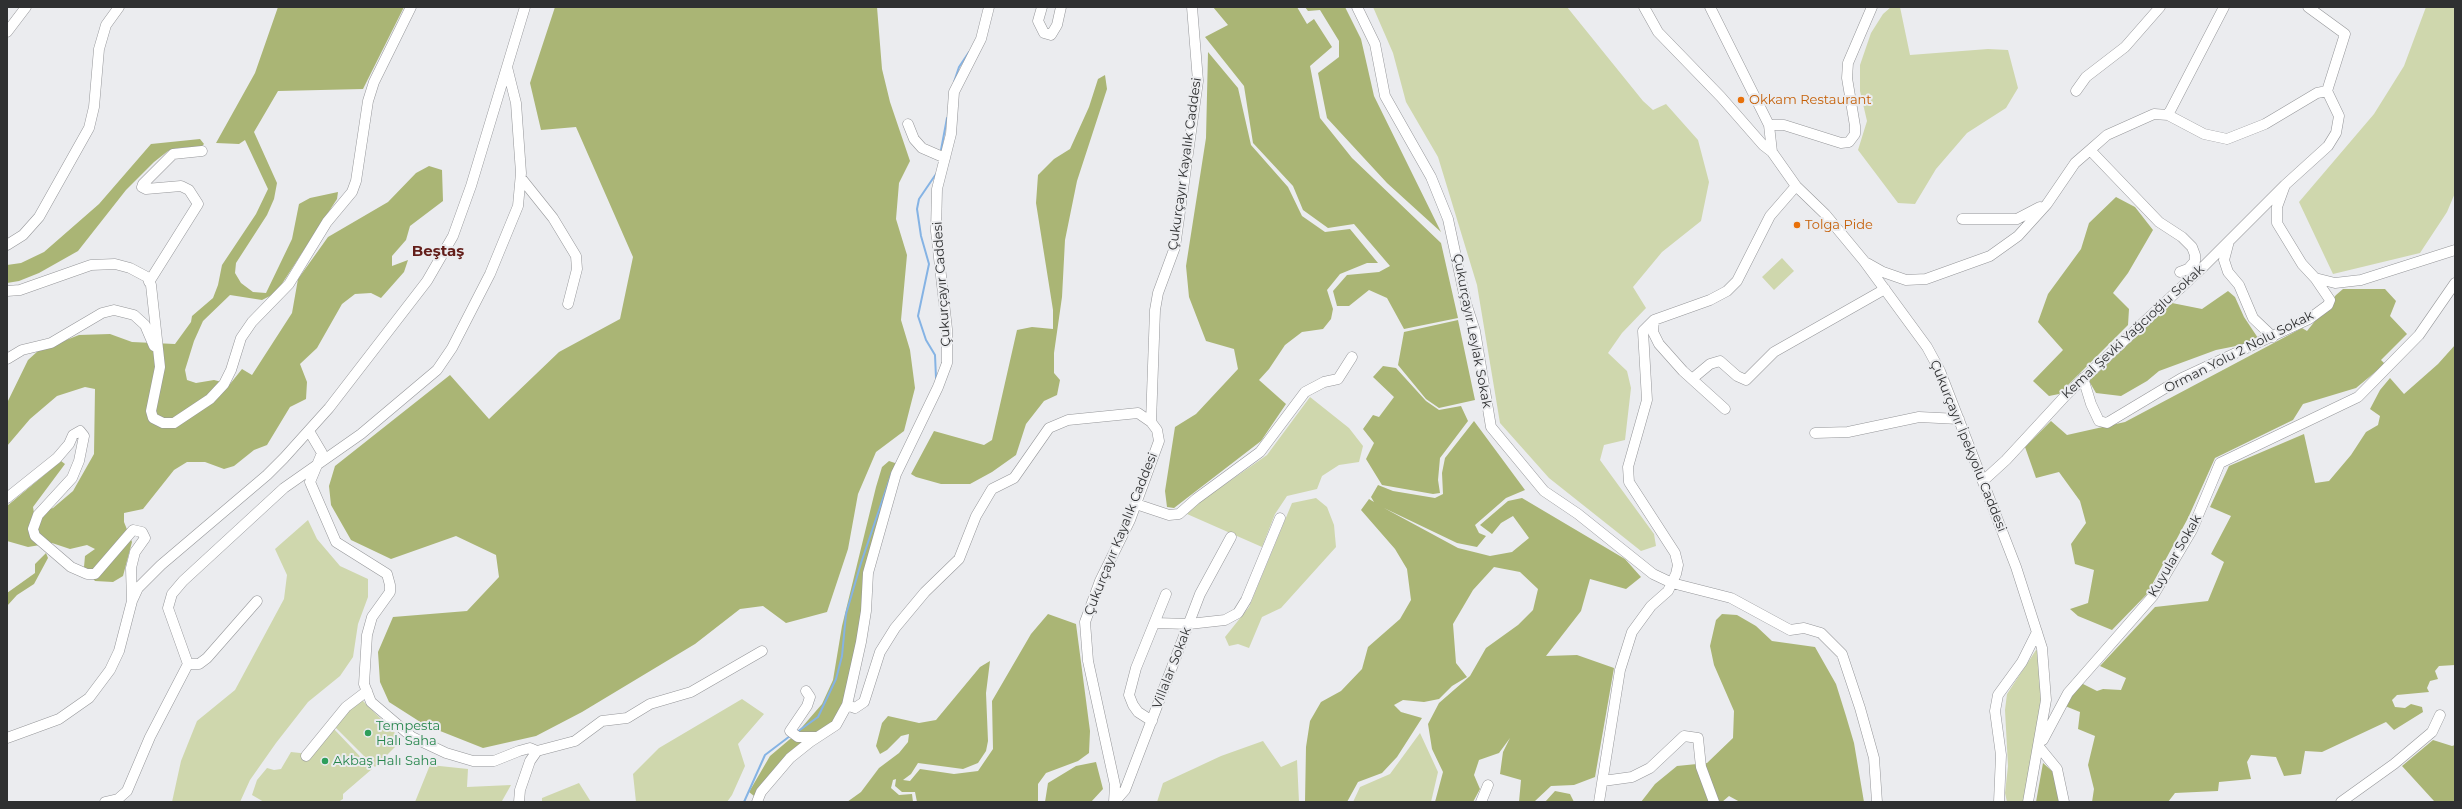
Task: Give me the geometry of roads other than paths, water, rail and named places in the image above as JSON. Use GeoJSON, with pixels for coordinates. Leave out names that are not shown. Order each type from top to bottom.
{"type":"FeatureCollection","features":[{"type":"Feature","properties":{"kind":"street"},"geometry":{"type":"LineString","coordinates":[[7,32],[26,7]]}},
{"type":"Feature","properties":{"kind":"street"},"geometry":{"type":"LineString","coordinates":[[7,244],[22,235],[39,217],[89,128],[94,107],[99,49],[106,25],[120,7]]}},
{"type":"Feature","properties":{"kind":"street"},"geometry":{"type":"LineString","coordinates":[[7,291],[20,290],[91,265],[115,264],[130,268],[147,277],[149,282],[160,367],[151,411],[153,418],[163,422],[174,423],[210,399],[224,384],[231,370],[241,338],[252,322],[289,284],[327,222],[352,192],[356,181],[368,101],[374,82],[411,7]]}},
{"type":"Feature","properties":{"kind":"street"},"geometry":{"type":"LineString","coordinates":[[7,738],[59,719],[88,698],[113,664],[126,629],[132,601],[138,588],[161,565],[267,475],[330,408],[427,281],[453,236],[471,186],[525,7]]}},
{"type":"Feature","properties":{"kind":"street","name":"Çukurçayır Caddesi"},"geometry":{"type":"LineString","coordinates":[[757,802],[761,792],[790,758],[836,725],[847,705],[864,627],[868,573],[896,474],[938,387],[947,362],[947,329],[936,231],[937,190],[951,134],[954,92],[981,39],[989,7]]}},
{"type":"Feature","properties":{"kind":"street"},"geometry":{"type":"LineString","coordinates":[[1042,7],[1038,21],[1044,33],[1051,35],[1057,25],[1061,7]]}},
{"type":"Feature","properties":{"kind":"street","name":"Çukurçayır Kayalık Caddesi"},"geometry":{"type":"LineString","coordinates":[[1114,799],[1115,786],[1088,661],[1085,622],[1100,581],[1136,504],[1159,441],[1157,430],[1151,422],[1155,310],[1158,293],[1176,247],[1198,81],[1192,7]]}},
{"type":"Feature","properties":{"kind":"street","name":"Çukurçayır Leylak Sokak"},"geometry":{"type":"LineString","coordinates":[[1357,7],[1375,44],[1385,96],[1431,177],[1448,219],[1466,303],[1474,331],[1491,427],[1544,491],[1578,514],[1653,574],[1672,583],[1731,598],[1790,630],[1804,628],[1821,633],[1842,654],[1874,758],[1877,802]]}},
{"type":"Feature","properties":{"kind":"street"},"geometry":{"type":"LineString","coordinates":[[1644,7],[1658,32],[1712,87],[1763,145],[1772,152]]}},
{"type":"Feature","properties":{"kind":"street","name":"Çukurçayır İpekyolu Caddesi"},"geometry":{"type":"LineString","coordinates":[[1710,7],[1769,125],[1772,152],[1796,186],[1825,214],[1864,261],[1927,347],[1940,371],[2016,567],[2042,648],[2046,700],[2039,747],[2028,802]]}},
{"type":"Feature","properties":{"kind":"street"},"geometry":{"type":"LineString","coordinates":[[1769,125],[1784,125],[1841,143],[1849,142],[1855,134],[1855,126],[1847,78],[1848,64],[1872,7]]}},
{"type":"Feature","properties":{"kind":"street"},"geometry":{"type":"LineString","coordinates":[[2076,91],[2086,77],[2125,47],[2160,7]]}},
{"type":"Feature","properties":{"kind":"street"},"geometry":{"type":"LineString","coordinates":[[2168,115],[2224,7]]}},
{"type":"Feature","properties":{"kind":"street"},"geometry":{"type":"LineString","coordinates":[[1864,261],[1884,272],[1906,280],[1932,277],[1990,256],[2018,236],[2047,204],[2075,163],[2107,135],[2154,114],[2168,115],[2204,134],[2227,139],[2265,124],[2317,93],[2327,91],[2345,34],[2309,8]]}},
{"type":"Feature","properties":{"kind":"street"},"geometry":{"type":"LineString","coordinates":[[106,802],[118,799],[127,791],[150,737],[188,664],[186,653],[170,619],[168,608],[172,594],[182,581],[284,488],[321,460],[361,434],[437,370],[452,348],[490,274],[518,206],[521,178],[516,103],[507,67]]}},
{"type":"Feature","properties":{"kind":"street","name":"Kemal Şevki Yağcıoğlu Sokak"},"geometry":{"type":"LineString","coordinates":[[1983,481],[2006,460],[2083,378],[2202,268],[2229,239],[2328,146],[2336,133],[2339,116],[2327,91]]}},
{"type":"Feature","properties":{"kind":"street"},"geometry":{"type":"LineString","coordinates":[[908,124],[914,139],[922,148],[945,158]]}},
{"type":"Feature","properties":{"kind":"street"},"geometry":{"type":"LineString","coordinates":[[149,282],[198,204],[188,190],[181,186],[146,189],[142,187],[143,184],[173,154],[202,150]]}},
{"type":"Feature","properties":{"kind":"street"},"geometry":{"type":"LineString","coordinates":[[2090,150],[2158,222],[2182,237],[2192,247],[2195,255],[2194,261],[2188,269],[2180,272]]}},
{"type":"Feature","properties":{"kind":"street"},"geometry":{"type":"LineString","coordinates":[[521,178],[553,218],[576,256],[577,269],[568,304]]}},
{"type":"Feature","properties":{"kind":"street"},"geometry":{"type":"LineString","coordinates":[[2285,185],[2277,207],[2277,223],[2289,245],[2314,278],[2335,283],[2361,280],[2455,250]]}},
{"type":"Feature","properties":{"kind":"street"},"geometry":{"type":"LineString","coordinates":[[1599,802],[1620,670],[1632,632],[1651,606],[1668,591],[1678,565],[1675,553],[1629,482],[1628,467],[1647,400],[1643,331],[1654,320],[1710,300],[1727,291],[1737,281],[1770,216],[1796,186]]}},
{"type":"Feature","properties":{"kind":"street"},"geometry":{"type":"LineString","coordinates":[[1962,219],[2017,219],[2047,204]]}},
{"type":"Feature","properties":{"kind":"street"},"geometry":{"type":"LineString","coordinates":[[2229,239],[2224,260],[2228,272],[2238,285],[2253,318],[2273,337]]}},
{"type":"Feature","properties":{"kind":"street","name":"Orman Yolu 2 Nolu Sokak"},"geometry":{"type":"LineString","coordinates":[[2083,378],[2091,404],[2099,421],[2107,423],[2182,378],[2309,319],[2328,305],[2328,296],[2314,278]]}},
{"type":"Feature","properties":{"kind":"street","name":"Kuyular Sokak"},"geometry":{"type":"LineString","coordinates":[[2039,747],[2068,693],[2153,596],[2192,530],[2220,464],[2358,397],[2419,335],[2455,283]]}},
{"type":"Feature","properties":{"kind":"street"},"geometry":{"type":"LineString","coordinates":[[1692,379],[1710,364],[1720,361],[1736,376],[1746,380],[1774,352],[1885,289]]}},
{"type":"Feature","properties":{"kind":"street"},"geometry":{"type":"LineString","coordinates":[[7,359],[22,350],[51,343],[102,313],[114,310],[134,315],[145,324],[159,357]]}},
{"type":"Feature","properties":{"kind":"street"},"geometry":{"type":"LineString","coordinates":[[1654,320],[1653,332],[1659,344],[1692,379],[1725,409]]}},
{"type":"Feature","properties":{"kind":"street"},"geometry":{"type":"LineString","coordinates":[[1136,504],[1169,515],[1179,514],[1196,499],[1260,452],[1305,392],[1324,382],[1338,379],[1352,357]]}},
{"type":"Feature","properties":{"kind":"street"},"geometry":{"type":"LineString","coordinates":[[847,705],[855,708],[864,702],[880,652],[895,628],[925,592],[959,559],[976,516],[992,489],[1014,478],[1049,428],[1068,420],[1138,413],[1151,422]]}},
{"type":"Feature","properties":{"kind":"street"},"geometry":{"type":"LineString","coordinates":[[1815,433],[1848,432],[1919,417],[1959,419]]}},
{"type":"Feature","properties":{"kind":"street"},"geometry":{"type":"LineString","coordinates":[[309,430],[322,453],[321,460],[312,474],[310,482],[336,542],[387,574],[390,585],[390,592],[372,616],[367,635],[364,684],[371,702],[412,737],[446,753],[473,761],[494,761],[530,748],[537,751]]}},
{"type":"Feature","properties":{"kind":"street"},"geometry":{"type":"LineString","coordinates":[[7,498],[57,458],[69,444],[73,435],[80,431],[84,436],[79,461],[72,478],[38,516],[33,529],[35,536],[71,567],[88,574],[96,574],[133,530],[142,532],[145,538],[135,552],[131,568],[132,601]]}},
{"type":"Feature","properties":{"kind":"street"},"geometry":{"type":"LineString","coordinates":[[1155,623],[1189,624],[1225,620],[1238,613],[1246,600],[1280,518]]}},
{"type":"Feature","properties":{"kind":"street","name":"Villalar Sokak"},"geometry":{"type":"LineString","coordinates":[[1114,799],[1118,798],[1125,790],[1200,594],[1231,537]]}},
{"type":"Feature","properties":{"kind":"street"},"geometry":{"type":"LineString","coordinates":[[1152,721],[1138,712],[1129,695],[1136,668],[1166,594]]}},
{"type":"Feature","properties":{"kind":"street"},"geometry":{"type":"LineString","coordinates":[[188,664],[199,664],[207,658],[257,601]]}},
{"type":"Feature","properties":{"kind":"street"},"geometry":{"type":"LineString","coordinates":[[1999,802],[2001,755],[1995,711],[1998,695],[2022,662],[2037,632]]}},
{"type":"Feature","properties":{"kind":"street"},"geometry":{"type":"LineString","coordinates":[[518,802],[520,790],[530,760],[537,751],[575,741],[589,729],[602,721],[627,718],[650,704],[691,692],[762,651]]}},
{"type":"Feature","properties":{"kind":"street"},"geometry":{"type":"LineString","coordinates":[[306,756],[346,707],[367,691]]}},
{"type":"Feature","properties":{"kind":"street"},"geometry":{"type":"LineString","coordinates":[[806,691],[810,697],[794,734],[818,737]]}},
{"type":"Feature","properties":{"kind":"street"},"geometry":{"type":"LineString","coordinates":[[2341,802],[2394,764],[2432,732],[2440,715]]}},
{"type":"Feature","properties":{"kind":"street"},"geometry":{"type":"LineString","coordinates":[[1603,781],[1632,777],[1650,768],[1684,736],[1698,738],[1701,767],[1714,802]]}},
{"type":"Feature","properties":{"kind":"street"},"geometry":{"type":"LineString","coordinates":[[2039,747],[2057,769],[2064,802]]}},
{"type":"Feature","properties":{"kind":"street"},"geometry":{"type":"LineString","coordinates":[[1481,802],[1488,785]]}},
{"type":"Feature","properties":{"kind":"waterway"},"geometry":{"type":"LineString","coordinates":[[954,82],[959,67],[969,52]]}},
{"type":"Feature","properties":{"kind":"waterway"},"geometry":{"type":"LineString","coordinates":[[941,150],[947,118]]}},
{"type":"Feature","properties":{"kind":"waterway"},"geometry":{"type":"LineString","coordinates":[[936,174],[919,199],[917,209],[921,236],[929,264],[918,316],[926,340],[935,355],[936,378]]}},
{"type":"Feature","properties":{"kind":"waterway"},"geometry":{"type":"LineString","coordinates":[[797,732],[818,717],[836,679],[842,656],[846,614],[861,563],[892,472]]}},
{"type":"Feature","properties":{"kind":"waterway"},"geometry":{"type":"LineString","coordinates":[[744,802],[765,755],[790,736]]}},
{"type":"Feature","properties":{"kind":"place","name":"Okkam Restaurant"},"geometry":{"type":"Point","coordinates":[1741,100]}},
{"type":"Feature","properties":{"kind":"place","name":"Tolga Pide"},"geometry":{"type":"Point","coordinates":[1797,225]}},
{"type":"Feature","properties":{"kind":"place","name":"Tempesta Halı Saha"},"geometry":{"type":"Point","coordinates":[368,733]}},
{"type":"Feature","properties":{"kind":"place","name":"Akbaş Halı Saha"},"geometry":{"type":"Point","coordinates":[325,761]}},
{"type":"Feature","properties":{"kind":"district","name":"Beştaş"},"geometry":{"type":"Point","coordinates":[438,252]}}]}
